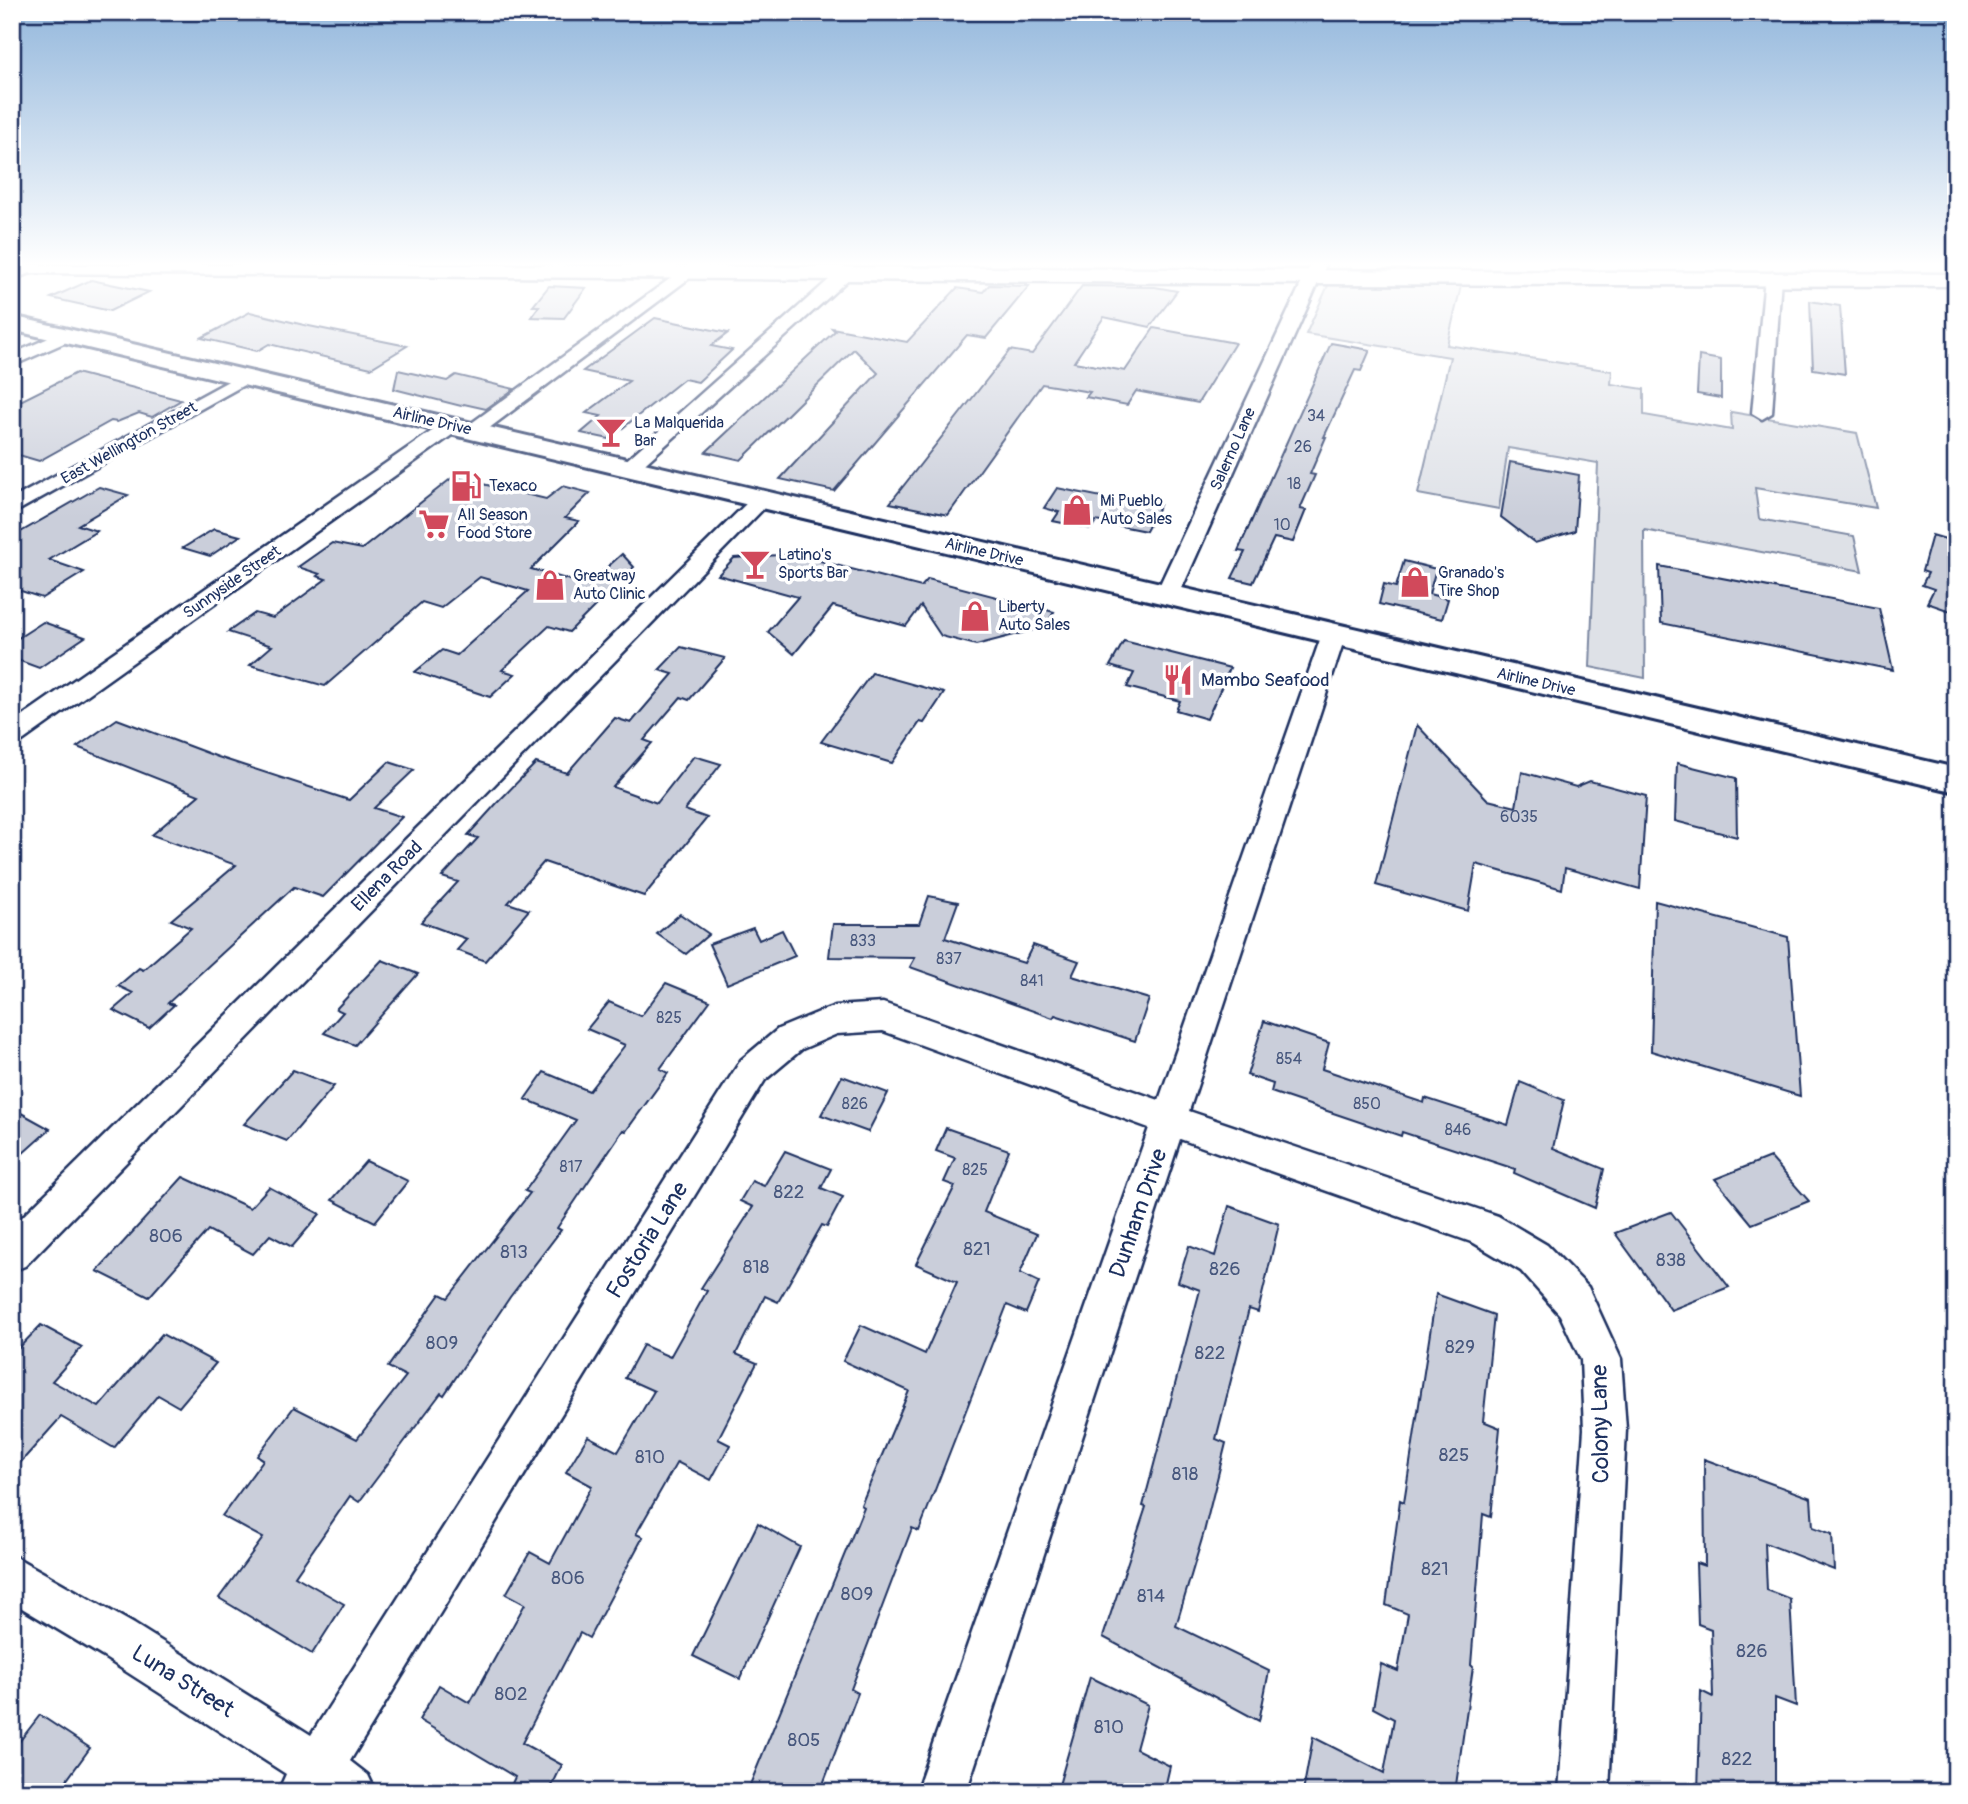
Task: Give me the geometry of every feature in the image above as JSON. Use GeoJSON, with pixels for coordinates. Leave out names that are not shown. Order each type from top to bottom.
{"type":"FeatureCollection","features":[{"type":"Feature","properties":{"kind":"main road","name":"Airline Drive"},"geometry":{"type":"LineString","coordinates":[[127,349],[1956,780]]}},
{"type":"Feature","properties":{"kind":"street"},"geometry":{"type":"LineString","coordinates":[[12,361],[37,349]]}},
{"type":"Feature","properties":{"kind":"street","name":"Sunnyside Street"},"geometry":{"type":"LineString","coordinates":[[12,736],[578,349]]}},
{"type":"Feature","properties":{"kind":"street"},"geometry":{"type":"LineString","coordinates":[[629,468],[761,349]]}},
{"type":"Feature","properties":{"kind":"street","name":"Salerno Lane"},"geometry":{"type":"LineString","coordinates":[[1167,595],[1279,349]]}},
{"type":"Feature","properties":{"kind":"street"},"geometry":{"type":"LineString","coordinates":[[1762,413],[1767,349]]}},
{"type":"Feature","properties":{"kind":"street","name":"East Wellington Street"},"geometry":{"type":"LineString","coordinates":[[12,508],[246,377]]}},
{"type":"Feature","properties":{"kind":"street","name":"Ellena Road"},"geometry":{"type":"LineString","coordinates":[[12,1253],[762,499]]}},
{"type":"Feature","properties":{"kind":"street","name":"Dunham Drive"},"geometry":{"type":"LineString","coordinates":[[941,1792],[1334,634]]}},
{"type":"Feature","properties":{"kind":"street","name":"Fostoria Lane"},"geometry":{"type":"LineString","coordinates":[[324,1784],[753,1070],[790,1039],[835,1020],[883,1017],[1170,1120]]}},
{"type":"Feature","properties":{"kind":"street","name":"Colony Lane"},"geometry":{"type":"LineString","coordinates":[[1170,1120],[1486,1229],[1534,1258],[1574,1301],[1601,1359],[1605,1429],[1584,1792]]}},
{"type":"Feature","properties":{"kind":"street","name":"Luna Street"},"geometry":{"type":"LineString","coordinates":[[12,1577],[118,1640],[324,1784]]}},
{"type":"Feature","properties":{"kind":"shaded area"},"geometry":{"type":"Polygon","coordinates":[[[1401,349],[1474,349],[1612,371],[1611,384],[1644,389],[1644,415],[1732,430],[1731,412],[1857,433],[1876,508],[1755,488],[1759,519],[1854,536],[1862,571],[1644,530],[1645,678],[1590,667],[1598,463],[1508,448],[1499,509],[1418,494],[1450,357],[1401,349]]]}},
{"type":"Feature","properties":{"kind":"building"},"geometry":{"type":"Polygon","coordinates":[[[291,349],[402,349],[371,368],[291,349]]]}},
{"type":"Feature","properties":{"kind":"building"},"geometry":{"type":"Polygon","coordinates":[[[613,349],[732,350],[698,382],[684,379],[609,439],[581,433],[601,416],[586,413],[629,381],[583,371],[613,349]]]}},
{"type":"Feature","properties":{"kind":"building"},"geometry":{"type":"Polygon","coordinates":[[[816,349],[854,349],[741,460],[706,452],[816,349]]]}},
{"type":"Feature","properties":{"kind":"building"},"geometry":{"type":"Polygon","coordinates":[[[854,349],[955,349],[834,491],[780,479],[878,373],[854,349]]]}},
{"type":"Feature","properties":{"kind":"building"},"geometry":{"type":"Polygon","coordinates":[[[1036,349],[1083,349],[1074,362],[1125,371],[1140,349],[1231,349],[1198,403],[1136,391],[1127,405],[1086,397],[1090,392],[1042,384],[948,515],[890,503],[1010,350],[1032,354],[1036,349]]]}},
{"type":"Feature","properties":{"kind":"building"},"geometry":{"type":"Polygon","coordinates":[[[1328,349],[1370,350],[1361,371],[1355,370],[1324,437],[1310,474],[1315,475],[1300,509],[1306,510],[1293,542],[1274,538],[1253,583],[1232,578],[1245,552],[1238,551],[1328,349]]]}},
{"type":"Feature","properties":{"kind":"building"},"geometry":{"type":"Polygon","coordinates":[[[1812,349],[1843,349],[1845,374],[1813,369],[1812,349]]]}},
{"type":"Feature","properties":{"kind":"building"},"geometry":{"type":"Polygon","coordinates":[[[1699,356],[1721,360],[1721,398],[1697,394],[1699,356]]]}},
{"type":"Feature","properties":{"kind":"building"},"geometry":{"type":"Polygon","coordinates":[[[398,370],[447,381],[456,375],[514,389],[486,409],[464,404],[461,406],[394,389],[398,370]]]}},
{"type":"Feature","properties":{"kind":"building"},"geometry":{"type":"Polygon","coordinates":[[[76,373],[181,400],[152,417],[139,413],[117,422],[111,421],[39,461],[12,453],[12,405],[76,373]]]}},
{"type":"Feature","properties":{"kind":"building"},"geometry":{"type":"Polygon","coordinates":[[[1510,462],[1579,475],[1575,531],[1535,543],[1501,517],[1510,462]]]}},
{"type":"Feature","properties":{"kind":"building"},"geometry":{"type":"Polygon","coordinates":[[[453,477],[546,499],[563,486],[590,493],[565,518],[579,521],[531,569],[587,585],[622,554],[634,567],[569,632],[549,626],[502,670],[515,674],[490,697],[415,672],[442,650],[457,655],[528,591],[480,577],[441,608],[422,602],[325,686],[250,665],[272,646],[228,632],[255,613],[273,618],[326,579],[317,576],[320,574],[298,567],[332,543],[362,549],[453,477]]]}},
{"type":"Feature","properties":{"kind":"building"},"geometry":{"type":"Polygon","coordinates":[[[99,487],[128,495],[78,525],[97,531],[49,560],[84,572],[42,598],[12,588],[12,537],[99,487]]]}},
{"type":"Feature","properties":{"kind":"building"},"geometry":{"type":"Polygon","coordinates":[[[1057,488],[1121,501],[1123,498],[1160,505],[1146,531],[1096,521],[1091,529],[1053,521],[1059,512],[1044,508],[1057,488]]]}},
{"type":"Feature","properties":{"kind":"building"},"geometry":{"type":"Polygon","coordinates":[[[214,529],[240,536],[210,556],[183,548],[214,529]]]}},
{"type":"Feature","properties":{"kind":"building"},"geometry":{"type":"Polygon","coordinates":[[[1932,535],[1956,542],[1956,613],[1927,603],[1934,589],[1922,585],[1928,573],[1922,571],[1932,535]]]}},
{"type":"Feature","properties":{"kind":"building"},"geometry":{"type":"Polygon","coordinates":[[[793,554],[921,587],[928,579],[1054,612],[1045,627],[976,645],[941,636],[921,606],[906,626],[833,606],[794,654],[768,632],[798,597],[718,575],[734,558],[793,554]]]}},
{"type":"Feature","properties":{"kind":"building","name":"Granado's Tire Shop"},"geometry":{"type":"Polygon","coordinates":[[[1404,561],[1436,569],[1429,594],[1448,599],[1442,619],[1379,604],[1384,584],[1396,587],[1404,561]]]}},
{"type":"Feature","properties":{"kind":"building"},"geometry":{"type":"Polygon","coordinates":[[[1659,566],[1879,608],[1893,670],[1661,623],[1659,566]]]}},
{"type":"Feature","properties":{"kind":"building"},"geometry":{"type":"Polygon","coordinates":[[[43,622],[85,637],[39,668],[12,658],[12,642],[43,622]]]}},
{"type":"Feature","properties":{"kind":"building","name":"Mambo Seafood"},"geometry":{"type":"Polygon","coordinates":[[[1124,641],[1230,668],[1207,719],[1176,710],[1180,701],[1127,687],[1134,673],[1110,666],[1124,641]]]}},
{"type":"Feature","properties":{"kind":"building"},"geometry":{"type":"Polygon","coordinates":[[[681,647],[725,658],[689,700],[681,697],[644,740],[652,743],[613,787],[657,803],[694,756],[721,764],[685,810],[707,818],[644,896],[544,862],[508,903],[529,910],[485,961],[457,950],[467,939],[421,922],[458,882],[442,877],[478,838],[468,835],[497,803],[536,763],[567,773],[615,718],[631,723],[673,674],[659,670],[681,647]]]}},
{"type":"Feature","properties":{"kind":"building"},"geometry":{"type":"Polygon","coordinates":[[[872,673],[944,693],[892,763],[821,742],[872,673]]]}},
{"type":"Feature","properties":{"kind":"building"},"geometry":{"type":"Polygon","coordinates":[[[117,719],[218,757],[349,800],[389,762],[414,770],[374,808],[402,817],[323,897],[294,887],[168,1003],[174,1005],[149,1028],[113,1010],[133,993],[118,986],[139,968],[143,970],[191,928],[171,920],[236,865],[152,835],[199,795],[77,747],[117,719]]]}},
{"type":"Feature","properties":{"kind":"building"},"geometry":{"type":"Polygon","coordinates":[[[1417,725],[1488,800],[1516,807],[1522,772],[1576,787],[1590,781],[1646,796],[1640,889],[1565,868],[1562,889],[1476,864],[1468,911],[1376,885],[1417,725]]]}},
{"type":"Feature","properties":{"kind":"building"},"geometry":{"type":"Polygon","coordinates":[[[1677,763],[1736,778],[1737,837],[1675,821],[1677,763]]]}},
{"type":"Feature","properties":{"kind":"building"},"geometry":{"type":"Polygon","coordinates":[[[929,896],[958,902],[945,938],[1024,963],[1033,945],[1079,961],[1072,976],[1149,999],[1135,1041],[1055,1015],[1053,1018],[910,967],[915,958],[829,957],[833,924],[919,924],[929,896]]]}},
{"type":"Feature","properties":{"kind":"building"},"geometry":{"type":"Polygon","coordinates":[[[1655,901],[1788,937],[1800,1096],[1651,1051],[1655,901]]]}},
{"type":"Feature","properties":{"kind":"building"},"geometry":{"type":"Polygon","coordinates":[[[680,914],[709,934],[686,954],[657,934],[680,914]]]}},
{"type":"Feature","properties":{"kind":"building"},"geometry":{"type":"Polygon","coordinates":[[[753,928],[759,940],[782,930],[795,956],[727,984],[709,944],[753,928]]]}},
{"type":"Feature","properties":{"kind":"building"},"geometry":{"type":"Polygon","coordinates":[[[382,960],[418,974],[355,1045],[324,1033],[343,1012],[336,1009],[382,960]]]}},
{"type":"Feature","properties":{"kind":"building"},"geometry":{"type":"Polygon","coordinates":[[[666,983],[710,1001],[660,1069],[668,1073],[626,1131],[623,1130],[557,1228],[561,1230],[510,1297],[444,1395],[441,1393],[359,1502],[350,1496],[295,1576],[344,1604],[312,1654],[219,1598],[263,1538],[222,1516],[263,1460],[257,1456],[294,1407],[357,1439],[406,1376],[388,1367],[440,1294],[448,1298],[530,1193],[525,1191],[576,1120],[525,1099],[544,1072],[589,1091],[625,1045],[587,1029],[609,1002],[641,1016],[666,983]]]}},
{"type":"Feature","properties":{"kind":"building"},"geometry":{"type":"Polygon","coordinates":[[[1264,1021],[1329,1043],[1322,1069],[1424,1103],[1425,1098],[1508,1125],[1520,1082],[1564,1100],[1553,1148],[1604,1169],[1595,1208],[1514,1173],[1515,1169],[1402,1132],[1401,1136],[1271,1092],[1273,1084],[1247,1075],[1264,1021]]]}},
{"type":"Feature","properties":{"kind":"building"},"geometry":{"type":"Polygon","coordinates":[[[293,1070],[334,1086],[287,1141],[244,1124],[293,1070]]]}},
{"type":"Feature","properties":{"kind":"building"},"geometry":{"type":"Polygon","coordinates":[[[842,1076],[888,1093],[868,1132],[821,1115],[842,1076]]]}},
{"type":"Feature","properties":{"kind":"building"},"geometry":{"type":"Polygon","coordinates":[[[12,1108],[50,1129],[12,1163],[12,1108]]]}},
{"type":"Feature","properties":{"kind":"building"},"geometry":{"type":"Polygon","coordinates":[[[946,1128],[1009,1150],[984,1212],[1037,1234],[1020,1273],[1039,1282],[1026,1313],[1007,1305],[919,1531],[912,1528],[851,1689],[858,1693],[820,1792],[747,1792],[909,1391],[843,1361],[861,1325],[925,1354],[957,1282],[916,1264],[955,1186],[944,1182],[955,1158],[936,1151],[946,1128]]]}},
{"type":"Feature","properties":{"kind":"building"},"geometry":{"type":"Polygon","coordinates":[[[785,1151],[831,1169],[821,1188],[843,1197],[827,1227],[822,1225],[778,1302],[765,1296],[736,1354],[757,1363],[718,1439],[730,1445],[711,1480],[677,1462],[636,1534],[643,1537],[589,1638],[580,1633],[522,1743],[562,1765],[549,1792],[508,1792],[515,1777],[419,1720],[439,1685],[470,1703],[525,1604],[506,1594],[530,1552],[550,1563],[592,1486],[566,1472],[588,1436],[618,1452],[654,1391],[625,1378],[643,1345],[670,1357],[707,1291],[701,1288],[753,1207],[740,1201],[752,1181],[764,1186],[785,1151]]]}},
{"type":"Feature","properties":{"kind":"building"},"geometry":{"type":"Polygon","coordinates":[[[1770,1157],[1809,1201],[1752,1224],[1715,1179],[1770,1157]]]}},
{"type":"Feature","properties":{"kind":"building"},"geometry":{"type":"Polygon","coordinates":[[[366,1161],[408,1181],[375,1222],[332,1200],[366,1161]]]}},
{"type":"Feature","properties":{"kind":"building"},"geometry":{"type":"Polygon","coordinates":[[[183,1177],[250,1208],[269,1187],[320,1214],[292,1247],[270,1235],[253,1254],[208,1230],[149,1297],[97,1271],[183,1177]]]}},
{"type":"Feature","properties":{"kind":"building"},"geometry":{"type":"Polygon","coordinates":[[[1229,1206],[1279,1224],[1258,1312],[1249,1309],[1216,1439],[1226,1443],[1204,1532],[1176,1626],[1269,1671],[1259,1721],[1103,1637],[1146,1507],[1143,1506],[1200,1290],[1178,1282],[1189,1246],[1215,1256],[1229,1206]]]}},
{"type":"Feature","properties":{"kind":"building"},"geometry":{"type":"Polygon","coordinates":[[[1671,1212],[1729,1287],[1671,1310],[1615,1233],[1671,1212]]]}},
{"type":"Feature","properties":{"kind":"building"},"geometry":{"type":"Polygon","coordinates":[[[1436,1294],[1494,1315],[1483,1421],[1500,1428],[1491,1517],[1483,1514],[1471,1665],[1473,1667],[1455,1792],[1303,1792],[1313,1737],[1384,1773],[1394,1719],[1373,1708],[1381,1664],[1398,1671],[1408,1614],[1386,1605],[1400,1500],[1404,1502],[1436,1294]]]}},
{"type":"Feature","properties":{"kind":"building"},"geometry":{"type":"Polygon","coordinates":[[[41,1325],[82,1347],[52,1381],[99,1407],[162,1334],[216,1363],[179,1407],[158,1395],[114,1448],[61,1417],[12,1472],[12,1355],[41,1325]]]}},
{"type":"Feature","properties":{"kind":"building"},"geometry":{"type":"Polygon","coordinates":[[[1704,1459],[1811,1498],[1813,1527],[1832,1534],[1834,1570],[1765,1543],[1767,1590],[1790,1599],[1796,1706],[1775,1698],[1775,1792],[1698,1792],[1701,1691],[1713,1697],[1711,1629],[1698,1624],[1696,1563],[1705,1566],[1704,1459]]]}},
{"type":"Feature","properties":{"kind":"building"},"geometry":{"type":"Polygon","coordinates":[[[758,1523],[800,1547],[740,1679],[693,1656],[758,1523]]]}},
{"type":"Feature","properties":{"kind":"building"},"geometry":{"type":"Polygon","coordinates":[[[1090,1677],[1148,1705],[1136,1749],[1170,1766],[1164,1792],[1057,1792],[1090,1677]]]}},
{"type":"Feature","properties":{"kind":"building"},"geometry":{"type":"Polygon","coordinates":[[[40,1715],[90,1748],[58,1792],[12,1792],[12,1751],[40,1715]]]}},
{"type":"Feature","properties":{"kind":"place","name":"La Malquerida Bar"},"geometry":{"type":"Point","coordinates":[611,432]}},
{"type":"Feature","properties":{"kind":"place","name":"Texaco"},"geometry":{"type":"Point","coordinates":[466,486]}},
{"type":"Feature","properties":{"kind":"place","name":"Mi Pueblo Auto Sales"},"geometry":{"type":"Point","coordinates":[1077,510]}},
{"type":"Feature","properties":{"kind":"place","name":"All Season Food Store"},"geometry":{"type":"Point","coordinates":[434,524]}},
{"type":"Feature","properties":{"kind":"place","name":"Latino's Sports Bar"},"geometry":{"type":"Point","coordinates":[755,564]}},
{"type":"Feature","properties":{"kind":"place","name":"Granado's Tire Shop"},"geometry":{"type":"Point","coordinates":[1415,582]}},
{"type":"Feature","properties":{"kind":"place","name":"Greatway Auto Clinic"},"geometry":{"type":"Point","coordinates":[550,585]}},
{"type":"Feature","properties":{"kind":"place","name":"Liberty Auto Sales"},"geometry":{"type":"Point","coordinates":[975,616]}},
{"type":"Feature","properties":{"kind":"place","name":"Mambo Seafood"},"geometry":{"type":"Point","coordinates":[1178,680]}}]}
